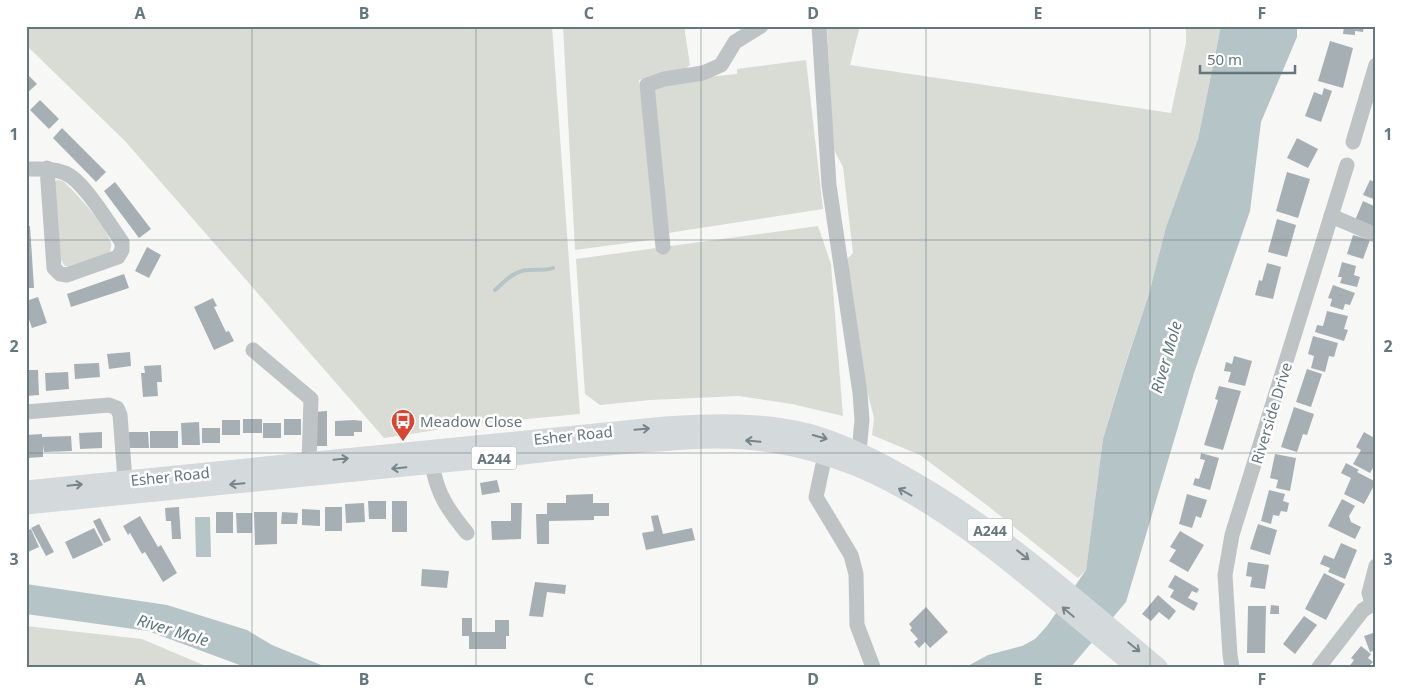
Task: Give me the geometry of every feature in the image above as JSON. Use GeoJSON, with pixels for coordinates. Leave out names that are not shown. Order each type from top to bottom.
{"type":"FeatureCollection","features":[{"type":"Feature","properties":{"kind":"main road","name":"Esher Road"},"geometry":{"type":"LineString","coordinates":[[26,490],[615,431],[710,424],[777,427],[824,438],[860,452],[914,480],[969,514],[1044,581]]}},
{"type":"Feature","properties":{"kind":"main road","name":"Esher Road"},"geometry":{"type":"LineString","coordinates":[[26,505],[631,444],[713,439],[772,443],[824,455],[866,472],[926,504],[1044,581]]}},
{"type":"Feature","properties":{"kind":"main road","name":"A244"},"geometry":{"type":"LineString","coordinates":[[1044,581],[1104,632],[1136,667]]}},
{"type":"Feature","properties":{"kind":"main road","name":"A244"},"geometry":{"type":"LineString","coordinates":[[1104,632],[1158,667]]}},
{"type":"Feature","properties":{"kind":"street"},"geometry":{"type":"LineString","coordinates":[[663,247],[647,85],[664,79],[703,73],[721,65],[735,42],[761,26]]}},
{"type":"Feature","properties":{"kind":"street"},"geometry":{"type":"LineString","coordinates":[[819,26],[829,185],[860,393],[862,420],[860,452]]}},
{"type":"Feature","properties":{"kind":"street"},"geometry":{"type":"LineString","coordinates":[[1353,142],[1376,65]]}},
{"type":"Feature","properties":{"kind":"street","name":"Riverside Drive"},"geometry":{"type":"LineString","coordinates":[[1232,667],[1225,575],[1232,534],[1347,165]]}},
{"type":"Feature","properties":{"kind":"street"},"geometry":{"type":"LineString","coordinates":[[26,169],[47,168],[67,174],[90,195],[122,242],[122,250],[118,257],[67,275],[60,274],[54,268],[47,168]]}},
{"type":"Feature","properties":{"kind":"street"},"geometry":{"type":"LineString","coordinates":[[1331,216],[1376,235]]}},
{"type":"Feature","properties":{"kind":"street"},"geometry":{"type":"LineString","coordinates":[[253,350],[311,399],[309,462]]}},
{"type":"Feature","properties":{"kind":"street"},"geometry":{"type":"LineString","coordinates":[[26,412],[109,405],[116,408],[120,415],[125,480]]}},
{"type":"Feature","properties":{"kind":"street"},"geometry":{"type":"LineString","coordinates":[[824,455],[816,496],[851,555],[856,574],[857,625],[873,667]]}},
{"type":"Feature","properties":{"kind":"street"},"geometry":{"type":"LineString","coordinates":[[432,464],[442,500],[467,533]]}},
{"type":"Feature","properties":{"kind":"street"},"geometry":{"type":"LineString","coordinates":[[1319,667],[1363,610],[1374,603],[1369,593],[1376,566]]}},
{"type":"Feature","properties":{"kind":"shaded area"},"geometry":{"type":"Polygon","coordinates":[[[26,26],[552,26],[580,414],[475,424],[384,438],[125,141],[26,45],[26,26]]]}},
{"type":"Feature","properties":{"kind":"shaded area"},"geometry":{"type":"Polygon","coordinates":[[[563,26],[684,26],[690,65],[682,71],[639,80],[658,239],[575,250],[563,26]]]}},
{"type":"Feature","properties":{"kind":"shaded area"},"geometry":{"type":"Polygon","coordinates":[[[827,26],[860,26],[850,65],[1171,113],[1186,43],[1186,26],[1221,26],[1198,139],[1166,227],[1149,294],[1103,439],[1086,570],[1078,578],[988,506],[920,455],[872,435],[874,418],[863,374],[844,262],[853,253],[843,167],[833,148],[827,26]]]}},
{"type":"Feature","properties":{"kind":"shaded area"},"geometry":{"type":"Polygon","coordinates":[[[806,60],[823,209],[668,233],[652,92],[660,82],[737,74],[737,69],[806,60]]]}},
{"type":"Feature","properties":{"kind":"shaded area"},"geometry":{"type":"Polygon","coordinates":[[[57,180],[63,181],[75,193],[104,228],[111,243],[109,254],[71,268],[64,265],[60,258],[53,184],[57,180]]]}},
{"type":"Feature","properties":{"kind":"shaded area"},"geometry":{"type":"Polygon","coordinates":[[[818,226],[831,264],[843,416],[792,404],[739,396],[650,400],[600,405],[585,394],[576,259],[818,226]]]}},
{"type":"Feature","properties":{"kind":"shaded area"},"geometry":{"type":"Polygon","coordinates":[[[26,626],[142,639],[208,667],[26,667],[26,626]]]}},
{"type":"Feature","properties":{"kind":"water","name":"River Mole"},"geometry":{"type":"Polygon","coordinates":[[[1221,26],[1297,26],[1297,37],[1261,122],[1250,211],[1194,373],[1126,602],[1071,667],[966,667],[988,655],[1022,646],[1035,639],[1047,626],[1086,570],[1103,439],[1149,294],[1166,227],[1198,139],[1221,26]]]}},
{"type":"Feature","properties":{"kind":"water"},"geometry":{"type":"Polygon","coordinates":[[[195,517],[210,517],[211,557],[196,557],[195,517]]]}},
{"type":"Feature","properties":{"kind":"water","name":"River Mole"},"geometry":{"type":"Polygon","coordinates":[[[26,584],[167,605],[247,630],[272,645],[326,667],[245,667],[148,631],[26,614],[26,584]]]}},
{"type":"Feature","properties":{"kind":"building"},"geometry":{"type":"Polygon","coordinates":[[[1344,26],[1364,26],[1363,32],[1355,31],[1355,35],[1343,34],[1344,26]]]}},
{"type":"Feature","properties":{"kind":"building"},"geometry":{"type":"Polygon","coordinates":[[[1330,41],[1353,48],[1343,88],[1318,81],[1330,41]]]}},
{"type":"Feature","properties":{"kind":"building"},"geometry":{"type":"Polygon","coordinates":[[[26,73],[37,84],[26,94],[26,73]]]}},
{"type":"Feature","properties":{"kind":"building"},"geometry":{"type":"Polygon","coordinates":[[[1324,88],[1332,91],[1321,122],[1305,116],[1314,92],[1322,95],[1324,88]]]}},
{"type":"Feature","properties":{"kind":"building"},"geometry":{"type":"Polygon","coordinates":[[[40,100],[59,119],[49,129],[30,110],[40,100]]]}},
{"type":"Feature","properties":{"kind":"building"},"geometry":{"type":"Polygon","coordinates":[[[62,128],[106,172],[96,182],[53,138],[62,128]]]}},
{"type":"Feature","properties":{"kind":"building"},"geometry":{"type":"Polygon","coordinates":[[[1297,138],[1318,149],[1308,168],[1287,158],[1297,138]]]}},
{"type":"Feature","properties":{"kind":"building"},"geometry":{"type":"Polygon","coordinates":[[[1287,172],[1310,179],[1298,218],[1276,211],[1287,172]]]}},
{"type":"Feature","properties":{"kind":"building"},"geometry":{"type":"Polygon","coordinates":[[[1376,178],[1376,200],[1363,195],[1370,180],[1374,182],[1376,178]]]}},
{"type":"Feature","properties":{"kind":"building"},"geometry":{"type":"Polygon","coordinates":[[[115,182],[151,229],[139,238],[104,191],[115,182]]]}},
{"type":"Feature","properties":{"kind":"building"},"geometry":{"type":"Polygon","coordinates":[[[1363,201],[1376,207],[1376,231],[1354,223],[1363,201]]]}},
{"type":"Feature","properties":{"kind":"building"},"geometry":{"type":"Polygon","coordinates":[[[1277,219],[1296,225],[1287,257],[1268,252],[1277,219]]]}},
{"type":"Feature","properties":{"kind":"building"},"geometry":{"type":"Polygon","coordinates":[[[26,226],[30,226],[34,288],[26,288],[26,226]]]}},
{"type":"Feature","properties":{"kind":"building"},"geometry":{"type":"Polygon","coordinates":[[[1353,235],[1370,240],[1363,259],[1347,254],[1353,235]]]}},
{"type":"Feature","properties":{"kind":"building"},"geometry":{"type":"Polygon","coordinates":[[[147,247],[161,255],[149,278],[135,271],[147,247]]]}},
{"type":"Feature","properties":{"kind":"building"},"geometry":{"type":"Polygon","coordinates":[[[1342,262],[1356,266],[1354,275],[1360,277],[1357,287],[1340,283],[1342,277],[1338,277],[1342,262]]]}},
{"type":"Feature","properties":{"kind":"building"},"geometry":{"type":"Polygon","coordinates":[[[1267,263],[1281,267],[1273,299],[1255,295],[1259,280],[1262,281],[1267,263]]]}},
{"type":"Feature","properties":{"kind":"building"},"geometry":{"type":"Polygon","coordinates":[[[124,274],[129,288],[71,307],[67,294],[124,274]]]}},
{"type":"Feature","properties":{"kind":"building"},"geometry":{"type":"Polygon","coordinates":[[[1333,285],[1355,293],[1350,305],[1345,304],[1343,310],[1330,306],[1332,299],[1328,298],[1333,285]]]}},
{"type":"Feature","properties":{"kind":"building"},"geometry":{"type":"Polygon","coordinates":[[[38,297],[47,323],[32,328],[26,311],[26,301],[38,297]]]}},
{"type":"Feature","properties":{"kind":"building"},"geometry":{"type":"Polygon","coordinates":[[[213,298],[217,306],[214,307],[226,332],[229,331],[234,341],[214,350],[194,307],[213,298]]]}},
{"type":"Feature","properties":{"kind":"building"},"geometry":{"type":"Polygon","coordinates":[[[1327,311],[1348,316],[1344,329],[1348,330],[1344,341],[1315,332],[1317,325],[1323,326],[1327,311]]]}},
{"type":"Feature","properties":{"kind":"building"},"geometry":{"type":"Polygon","coordinates":[[[1313,336],[1338,343],[1334,357],[1329,356],[1325,372],[1311,368],[1314,356],[1308,354],[1313,336]]]}},
{"type":"Feature","properties":{"kind":"building"},"geometry":{"type":"Polygon","coordinates":[[[130,352],[131,366],[109,369],[107,354],[130,352]]]}},
{"type":"Feature","properties":{"kind":"building"},"geometry":{"type":"Polygon","coordinates":[[[1234,356],[1252,361],[1245,386],[1228,382],[1231,372],[1224,371],[1226,362],[1232,364],[1234,356]]]}},
{"type":"Feature","properties":{"kind":"building"},"geometry":{"type":"Polygon","coordinates":[[[99,363],[100,377],[75,379],[74,364],[99,363]]]}},
{"type":"Feature","properties":{"kind":"building"},"geometry":{"type":"Polygon","coordinates":[[[161,365],[162,382],[157,382],[158,396],[143,397],[141,373],[145,373],[144,366],[161,365]]]}},
{"type":"Feature","properties":{"kind":"building"},"geometry":{"type":"Polygon","coordinates":[[[1307,369],[1322,374],[1311,407],[1296,402],[1307,369]]]}},
{"type":"Feature","properties":{"kind":"building"},"geometry":{"type":"Polygon","coordinates":[[[26,370],[38,370],[39,395],[26,396],[26,370]]]}},
{"type":"Feature","properties":{"kind":"building"},"geometry":{"type":"Polygon","coordinates":[[[68,372],[69,389],[46,391],[45,373],[68,372]]]}},
{"type":"Feature","properties":{"kind":"building"},"geometry":{"type":"Polygon","coordinates":[[[1219,386],[1241,391],[1223,450],[1204,445],[1218,400],[1215,399],[1219,386]]]}},
{"type":"Feature","properties":{"kind":"building"},"geometry":{"type":"Polygon","coordinates":[[[1294,407],[1314,414],[1307,435],[1303,434],[1297,452],[1281,447],[1294,407]]]}},
{"type":"Feature","properties":{"kind":"building"},"geometry":{"type":"Polygon","coordinates":[[[327,411],[327,446],[313,446],[313,412],[327,411]]]}},
{"type":"Feature","properties":{"kind":"building"},"geometry":{"type":"Polygon","coordinates":[[[243,419],[262,419],[262,433],[243,433],[243,419]]]}},
{"type":"Feature","properties":{"kind":"building"},"geometry":{"type":"Polygon","coordinates":[[[284,419],[301,419],[301,435],[284,435],[284,419]]]}},
{"type":"Feature","properties":{"kind":"building"},"geometry":{"type":"Polygon","coordinates":[[[222,420],[240,420],[240,435],[222,435],[222,420]]]}},
{"type":"Feature","properties":{"kind":"building"},"geometry":{"type":"Polygon","coordinates":[[[335,421],[362,421],[362,432],[354,432],[354,436],[335,436],[335,421]]]}},
{"type":"Feature","properties":{"kind":"building"},"geometry":{"type":"Polygon","coordinates":[[[199,422],[200,445],[182,445],[181,423],[199,422]]]}},
{"type":"Feature","properties":{"kind":"building"},"geometry":{"type":"Polygon","coordinates":[[[263,423],[281,423],[281,438],[263,438],[263,423]]]}},
{"type":"Feature","properties":{"kind":"building"},"geometry":{"type":"Polygon","coordinates":[[[202,428],[220,428],[220,443],[202,443],[202,428]]]}},
{"type":"Feature","properties":{"kind":"building"},"geometry":{"type":"Polygon","coordinates":[[[150,431],[178,431],[178,448],[150,448],[150,431]]]}},
{"type":"Feature","properties":{"kind":"building"},"geometry":{"type":"Polygon","coordinates":[[[102,432],[102,448],[80,449],[79,433],[102,432]]]}},
{"type":"Feature","properties":{"kind":"building"},"geometry":{"type":"Polygon","coordinates":[[[129,432],[148,432],[149,448],[129,448],[129,432]]]}},
{"type":"Feature","properties":{"kind":"building"},"geometry":{"type":"Polygon","coordinates":[[[1364,432],[1376,439],[1376,463],[1370,473],[1353,464],[1361,450],[1356,447],[1364,432]]]}},
{"type":"Feature","properties":{"kind":"building"},"geometry":{"type":"Polygon","coordinates":[[[42,434],[42,437],[71,436],[72,451],[44,452],[43,445],[43,457],[26,458],[26,435],[42,434]]]}},
{"type":"Feature","properties":{"kind":"building"},"geometry":{"type":"Polygon","coordinates":[[[1201,453],[1219,458],[1210,490],[1193,485],[1195,478],[1199,479],[1205,460],[1200,459],[1201,453]]]}},
{"type":"Feature","properties":{"kind":"building"},"geometry":{"type":"Polygon","coordinates":[[[1275,454],[1296,458],[1290,491],[1276,488],[1278,480],[1270,478],[1275,454]]]}},
{"type":"Feature","properties":{"kind":"building"},"geometry":{"type":"Polygon","coordinates":[[[1346,463],[1359,470],[1357,472],[1376,482],[1364,504],[1344,494],[1351,478],[1341,473],[1346,463]]]}},
{"type":"Feature","properties":{"kind":"building"},"geometry":{"type":"Polygon","coordinates":[[[497,480],[500,492],[482,495],[480,483],[497,480]]]}},
{"type":"Feature","properties":{"kind":"building"},"geometry":{"type":"Polygon","coordinates":[[[1269,490],[1285,494],[1283,501],[1289,503],[1287,512],[1281,511],[1279,516],[1273,515],[1271,524],[1261,521],[1269,490]]]}},
{"type":"Feature","properties":{"kind":"building"},"geometry":{"type":"Polygon","coordinates":[[[593,494],[593,503],[609,503],[609,516],[594,516],[594,520],[549,521],[549,544],[537,544],[536,514],[547,514],[547,503],[566,503],[566,495],[593,494]]]}},
{"type":"Feature","properties":{"kind":"building"},"geometry":{"type":"Polygon","coordinates":[[[1187,494],[1207,500],[1201,518],[1196,516],[1192,528],[1179,524],[1187,494]]]}},
{"type":"Feature","properties":{"kind":"building"},"geometry":{"type":"Polygon","coordinates":[[[1342,499],[1355,506],[1349,516],[1351,522],[1361,527],[1355,539],[1328,526],[1342,499]]]}},
{"type":"Feature","properties":{"kind":"building"},"geometry":{"type":"Polygon","coordinates":[[[368,501],[386,501],[386,519],[369,519],[368,501]]]}},
{"type":"Feature","properties":{"kind":"building"},"geometry":{"type":"Polygon","coordinates":[[[392,501],[407,501],[407,532],[392,532],[392,501]]]}},
{"type":"Feature","properties":{"kind":"building"},"geometry":{"type":"Polygon","coordinates":[[[364,503],[365,522],[346,523],[345,504],[364,503]]]}},
{"type":"Feature","properties":{"kind":"building"},"geometry":{"type":"Polygon","coordinates":[[[511,503],[522,503],[521,539],[492,540],[491,521],[511,521],[511,503]]]}},
{"type":"Feature","properties":{"kind":"building"},"geometry":{"type":"Polygon","coordinates":[[[179,507],[181,539],[172,539],[171,521],[166,521],[165,508],[179,507]]]}},
{"type":"Feature","properties":{"kind":"building"},"geometry":{"type":"Polygon","coordinates":[[[325,507],[342,507],[342,531],[325,531],[325,507]]]}},
{"type":"Feature","properties":{"kind":"building"},"geometry":{"type":"Polygon","coordinates":[[[302,509],[320,510],[320,526],[302,525],[302,509]]]}},
{"type":"Feature","properties":{"kind":"building"},"geometry":{"type":"Polygon","coordinates":[[[216,512],[233,512],[233,533],[216,533],[216,512]]]}},
{"type":"Feature","properties":{"kind":"building"},"geometry":{"type":"Polygon","coordinates":[[[254,512],[277,512],[277,544],[255,545],[254,512]]]}},
{"type":"Feature","properties":{"kind":"building"},"geometry":{"type":"Polygon","coordinates":[[[282,512],[298,513],[297,524],[281,524],[282,512]]]}},
{"type":"Feature","properties":{"kind":"building"},"geometry":{"type":"Polygon","coordinates":[[[236,513],[252,513],[252,533],[237,533],[236,513]]]}},
{"type":"Feature","properties":{"kind":"building"},"geometry":{"type":"Polygon","coordinates":[[[658,515],[663,534],[692,528],[695,540],[646,550],[642,533],[654,531],[651,516],[658,515]]]}},
{"type":"Feature","properties":{"kind":"building"},"geometry":{"type":"Polygon","coordinates":[[[140,516],[158,547],[161,545],[177,573],[163,582],[145,552],[142,554],[130,533],[128,535],[123,526],[140,516]]]}},
{"type":"Feature","properties":{"kind":"building"},"geometry":{"type":"Polygon","coordinates":[[[100,518],[111,540],[104,543],[93,521],[100,518]]]}},
{"type":"Feature","properties":{"kind":"building"},"geometry":{"type":"Polygon","coordinates":[[[39,524],[54,552],[46,556],[31,528],[39,524]]]}},
{"type":"Feature","properties":{"kind":"building"},"geometry":{"type":"Polygon","coordinates":[[[1258,524],[1277,530],[1270,555],[1250,549],[1258,524]]]}},
{"type":"Feature","properties":{"kind":"building"},"geometry":{"type":"Polygon","coordinates":[[[94,528],[103,545],[73,559],[65,542],[94,528]]]}},
{"type":"Feature","properties":{"kind":"building"},"geometry":{"type":"Polygon","coordinates":[[[31,529],[39,547],[26,553],[26,531],[31,529]]]}},
{"type":"Feature","properties":{"kind":"building"},"geometry":{"type":"Polygon","coordinates":[[[1180,531],[1204,545],[1188,572],[1169,561],[1176,550],[1170,547],[1180,531]]]}},
{"type":"Feature","properties":{"kind":"building"},"geometry":{"type":"Polygon","coordinates":[[[1341,543],[1357,550],[1345,579],[1328,572],[1330,568],[1320,564],[1324,555],[1334,559],[1341,543]]]}},
{"type":"Feature","properties":{"kind":"building"},"geometry":{"type":"Polygon","coordinates":[[[1248,562],[1269,565],[1265,589],[1250,587],[1252,577],[1246,576],[1248,562]]]}},
{"type":"Feature","properties":{"kind":"building"},"geometry":{"type":"Polygon","coordinates":[[[422,569],[449,571],[447,588],[421,586],[422,569]]]}},
{"type":"Feature","properties":{"kind":"building"},"geometry":{"type":"Polygon","coordinates":[[[1324,573],[1345,584],[1326,620],[1305,609],[1324,573]]]}},
{"type":"Feature","properties":{"kind":"building"},"geometry":{"type":"Polygon","coordinates":[[[1175,575],[1199,589],[1197,593],[1192,591],[1188,598],[1198,603],[1194,611],[1170,597],[1174,590],[1168,587],[1175,575]]]}},
{"type":"Feature","properties":{"kind":"building"},"geometry":{"type":"Polygon","coordinates":[[[535,582],[566,585],[565,594],[547,592],[543,617],[529,616],[535,582]]]}},
{"type":"Feature","properties":{"kind":"building"},"geometry":{"type":"Polygon","coordinates":[[[1158,595],[1176,611],[1169,620],[1159,612],[1151,621],[1142,614],[1158,595]]]}},
{"type":"Feature","properties":{"kind":"building"},"geometry":{"type":"Polygon","coordinates":[[[1271,605],[1279,606],[1279,614],[1270,614],[1271,605]]]}},
{"type":"Feature","properties":{"kind":"building"},"geometry":{"type":"Polygon","coordinates":[[[1248,606],[1266,606],[1265,653],[1247,653],[1248,606]]]}},
{"type":"Feature","properties":{"kind":"building"},"geometry":{"type":"Polygon","coordinates":[[[926,607],[948,632],[930,648],[925,642],[919,648],[914,642],[918,639],[910,630],[912,628],[909,624],[926,607]]]}},
{"type":"Feature","properties":{"kind":"building"},"geometry":{"type":"Polygon","coordinates":[[[1304,616],[1317,625],[1295,654],[1283,644],[1304,616]]]}},
{"type":"Feature","properties":{"kind":"building"},"geometry":{"type":"Polygon","coordinates":[[[462,618],[472,618],[472,632],[495,632],[495,620],[509,620],[509,636],[506,636],[506,649],[469,649],[469,636],[462,636],[462,618]]]}},
{"type":"Feature","properties":{"kind":"building"},"geometry":{"type":"Polygon","coordinates":[[[1376,632],[1376,650],[1370,652],[1364,636],[1376,632]]]}},
{"type":"Feature","properties":{"kind":"building"},"geometry":{"type":"Polygon","coordinates":[[[1361,646],[1371,654],[1368,658],[1373,662],[1370,665],[1371,667],[1349,667],[1354,660],[1351,658],[1361,646]]]}},
{"type":"Feature","properties":{"kind":"waterway"},"geometry":{"type":"LineString","coordinates":[[495,290],[510,277],[524,270],[553,268]]}},
{"type":"Feature","properties":{"kind":"place","name":"Meadow Close"},"geometry":{"type":"Point","coordinates":[403,442]}}]}
